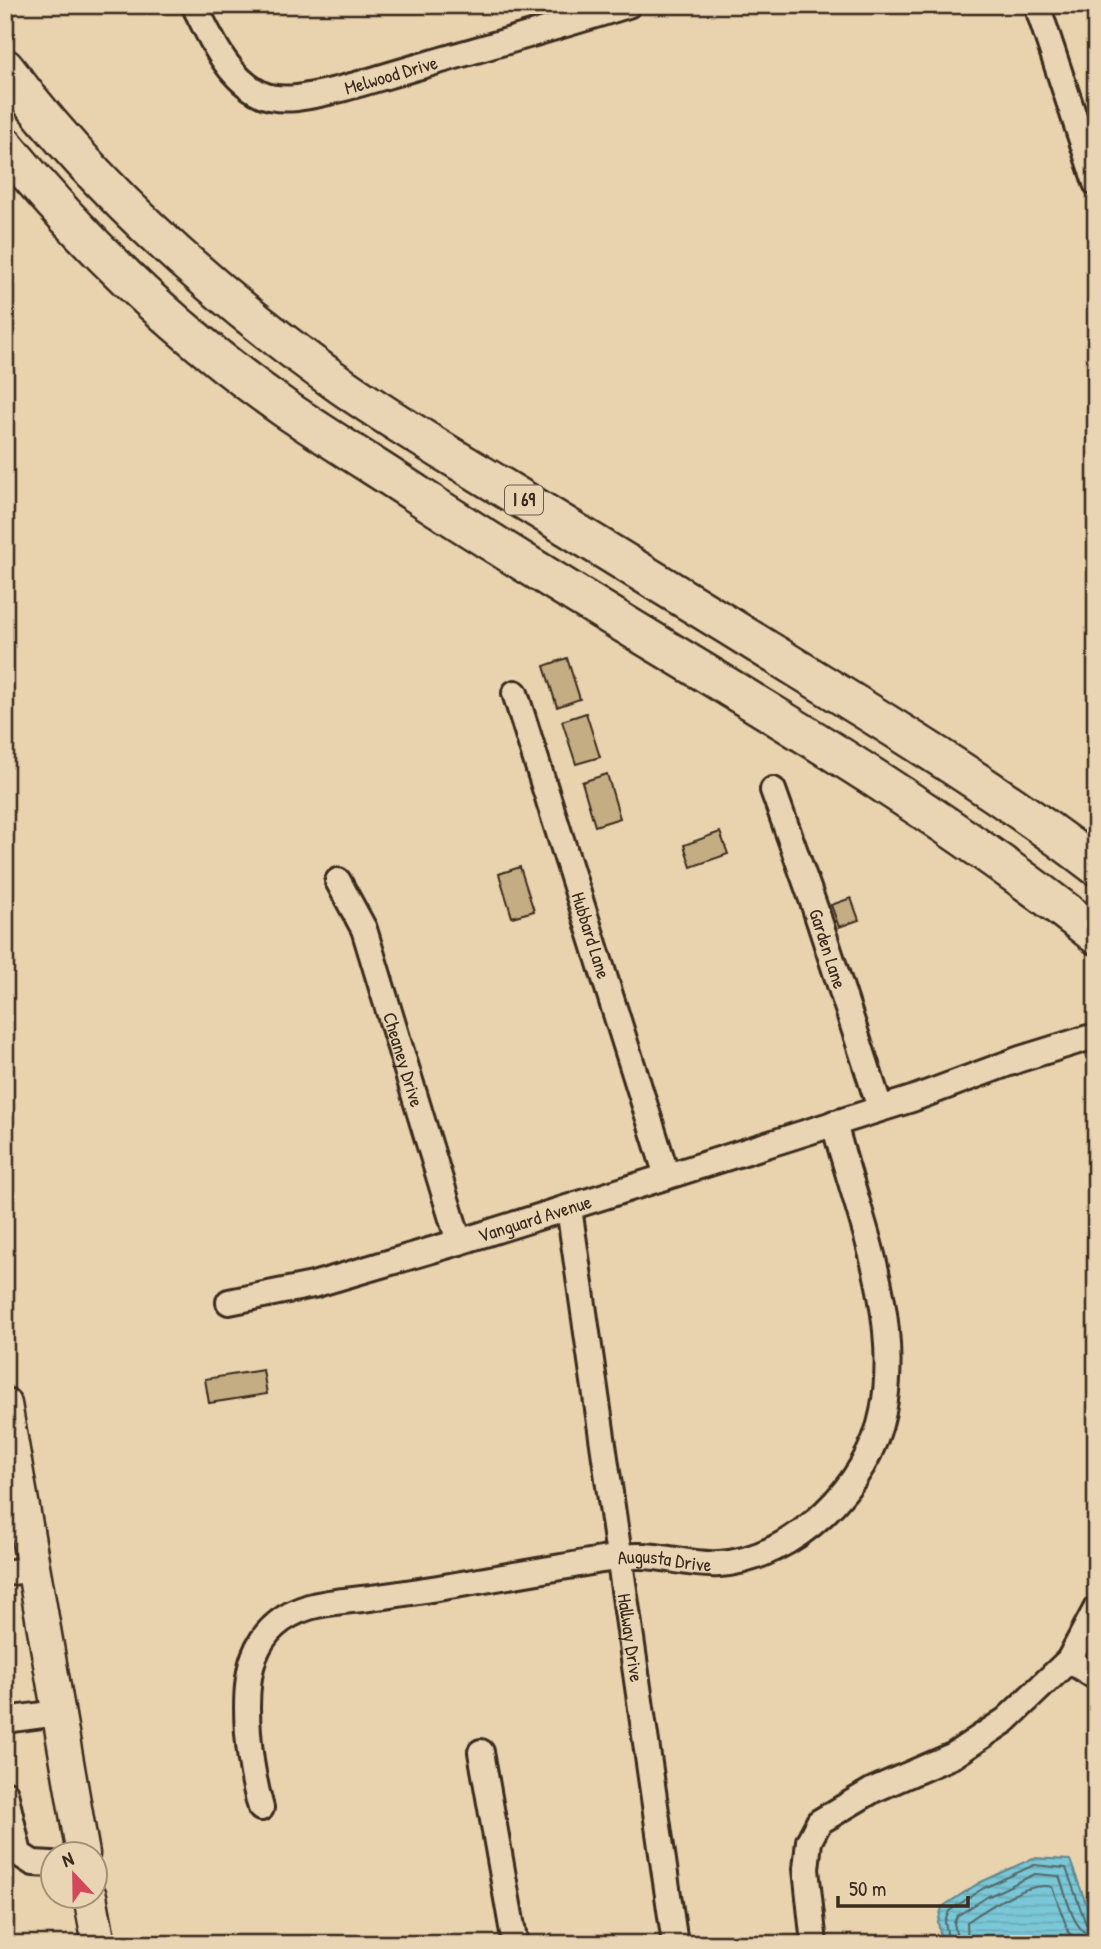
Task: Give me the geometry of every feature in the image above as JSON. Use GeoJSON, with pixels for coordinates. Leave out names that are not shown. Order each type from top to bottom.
{"type":"FeatureCollection","features":[{"type":"Feature","properties":{"kind":"highway","name":"I 69"},"geometry":{"type":"LineString","coordinates":[[5,68],[58,134],[138,218],[244,312],[345,388],[887,723],[999,796],[1096,866]]}},
{"type":"Feature","properties":{"kind":"highway"},"geometry":{"type":"LineString","coordinates":[[5,146],[62,211],[132,281],[206,348],[287,409],[507,554],[692,664],[981,847],[1096,935]]}},
{"type":"Feature","properties":{"kind":"main road"},"geometry":{"type":"LineString","coordinates":[[5,1404],[19,1571],[58,1713],[81,1840]]}},
{"type":"Feature","properties":{"kind":"main road"},"geometry":{"type":"LineString","coordinates":[[93,1910],[99,1944]]}},
{"type":"Feature","properties":{"kind":"street","name":"Melwood Drive"},"geometry":{"type":"LineString","coordinates":[[194,5],[235,74],[262,95],[278,99],[313,94],[374,79],[628,5]]}},
{"type":"Feature","properties":{"kind":"street"},"geometry":{"type":"LineString","coordinates":[[1037,5],[1096,183]]}},
{"type":"Feature","properties":{"kind":"street","name":"Hubbard Lane"},"geometry":{"type":"LineString","coordinates":[[515,693],[667,1176]]}},
{"type":"Feature","properties":{"kind":"street","name":"Garden Lane"},"geometry":{"type":"LineString","coordinates":[[772,790],[815,908],[880,1108]]}},
{"type":"Feature","properties":{"kind":"street","name":"Cheaney Drive"},"geometry":{"type":"LineString","coordinates":[[338,881],[364,929],[459,1242]]}},
{"type":"Feature","properties":{"kind":"street"},"geometry":{"type":"LineString","coordinates":[[880,1108],[1087,1038]]}},
{"type":"Feature","properties":{"kind":"street","name":"Vanguard Avenue"},"geometry":{"type":"LineString","coordinates":[[229,1302],[313,1286],[569,1208],[880,1108]]}},
{"type":"Feature","properties":{"kind":"street","name":"Augusta Drive"},"geometry":{"type":"LineString","coordinates":[[261,1808],[249,1747],[247,1677],[258,1646],[280,1622],[294,1613],[324,1604],[403,1594],[620,1558],[651,1556],[693,1563],[723,1564],[771,1550],[802,1533],[829,1509],[852,1481],[870,1450],[882,1417],[887,1363],[885,1329],[873,1258],[834,1123]]}},
{"type":"Feature","properties":{"kind":"street","name":"Hallway Drive"},"geometry":{"type":"LineString","coordinates":[[569,1208],[675,1944]]}},
{"type":"Feature","properties":{"kind":"street"},"geometry":{"type":"LineString","coordinates":[[814,1944],[806,1869],[809,1841],[819,1822],[873,1790],[954,1755],[1006,1720],[1069,1660],[1096,1609]]}},
{"type":"Feature","properties":{"kind":"street"},"geometry":{"type":"LineString","coordinates":[[1069,1660],[1096,1677]]}},
{"type":"Feature","properties":{"kind":"street"},"geometry":{"type":"LineString","coordinates":[[5,1720],[58,1713]]}},
{"type":"Feature","properties":{"kind":"street"},"geometry":{"type":"LineString","coordinates":[[481,1752],[515,1944]]}},
{"type":"Feature","properties":{"kind":"street"},"geometry":{"type":"LineString","coordinates":[[5,1793],[19,1854],[38,1863]]}},
{"type":"Feature","properties":{"kind":"water"},"geometry":{"type":"Polygon","coordinates":[[[1033,1858],[1070,1860],[1095,1928],[1096,1944],[942,1944],[938,1922],[942,1907],[979,1883],[1033,1858]]]}},
{"type":"Feature","properties":{"kind":"building"},"geometry":{"type":"Polygon","coordinates":[[[567,658],[580,699],[557,707],[544,666],[567,658]]]}},
{"type":"Feature","properties":{"kind":"building"},"geometry":{"type":"Polygon","coordinates":[[[586,713],[600,757],[576,764],[562,721],[586,713]]]}},
{"type":"Feature","properties":{"kind":"building"},"geometry":{"type":"Polygon","coordinates":[[[607,774],[620,818],[595,826],[582,782],[607,774]]]}},
{"type":"Feature","properties":{"kind":"building"},"geometry":{"type":"Polygon","coordinates":[[[720,832],[728,854],[691,867],[684,845],[720,832]]]}},
{"type":"Feature","properties":{"kind":"building"},"geometry":{"type":"Polygon","coordinates":[[[520,867],[534,911],[512,917],[499,874],[520,867]]]}},
{"type":"Feature","properties":{"kind":"building"},"geometry":{"type":"Polygon","coordinates":[[[851,898],[859,920],[839,927],[831,905],[851,898]]]}},
{"type":"Feature","properties":{"kind":"building"},"geometry":{"type":"Polygon","coordinates":[[[263,1370],[267,1394],[209,1403],[205,1379],[263,1370]]]}}]}
